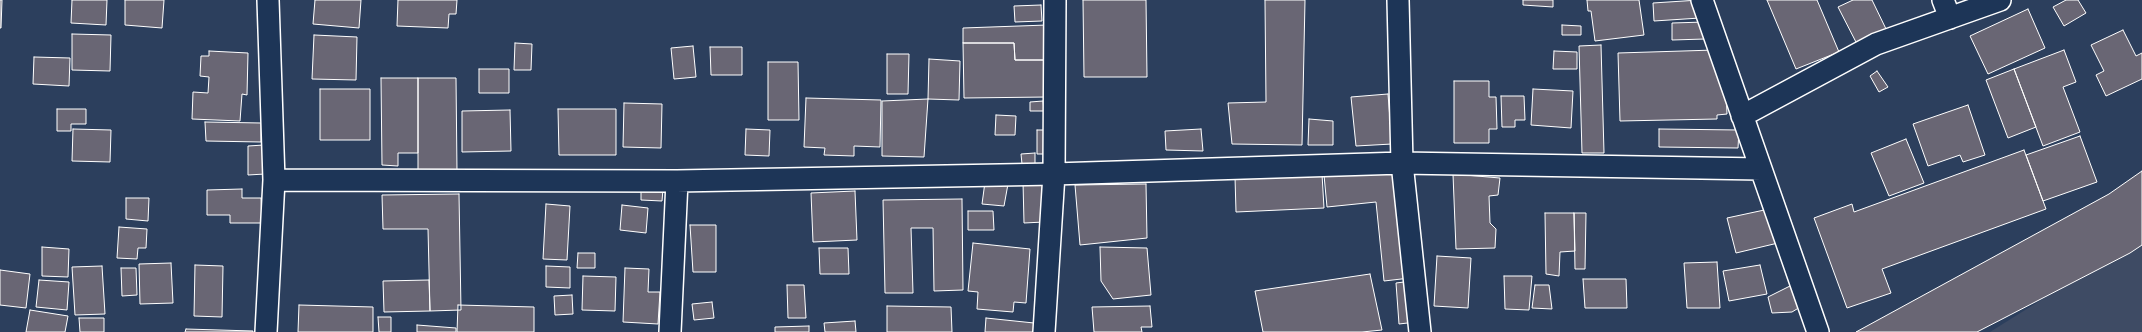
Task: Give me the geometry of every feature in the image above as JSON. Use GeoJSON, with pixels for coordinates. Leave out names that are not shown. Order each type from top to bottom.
{"type":"FeatureCollection","features":[{"type":"Feature","properties":{"kind":"street"},"geometry":{"type":"LineString","coordinates":[[266,332],[274,180],[268,0]]}},
{"type":"Feature","properties":{"kind":"street"},"geometry":{"type":"LineString","coordinates":[[1044,332],[1054,174],[1055,0]]}},
{"type":"Feature","properties":{"kind":"street"},"geometry":{"type":"LineString","coordinates":[[1398,0],[1402,163],[1420,332]]}},
{"type":"Feature","properties":{"kind":"street"},"geometry":{"type":"LineString","coordinates":[[1702,0],[1818,332]]}},
{"type":"Feature","properties":{"kind":"street"},"geometry":{"type":"LineString","coordinates":[[1742,116],[1876,44],[1946,9],[2000,0]]}},
{"type":"Feature","properties":{"kind":"street"},"geometry":{"type":"LineString","coordinates":[[274,180],[678,181],[1054,174],[1402,163],[1761,169]]}},
{"type":"Feature","properties":{"kind":"street"},"geometry":{"type":"LineString","coordinates":[[670,332],[678,181]]}},
{"type":"Feature","properties":{"kind":"shaded area"},"geometry":{"type":"Polygon","coordinates":[[[2142,237],[2142,332],[1990,332],[2142,237]]]}},
{"type":"Feature","properties":{"kind":"building"},"geometry":{"type":"Polygon","coordinates":[[[0,0],[2,0],[1,28],[0,28],[0,0]]]}},
{"type":"Feature","properties":{"kind":"building"},"geometry":{"type":"Polygon","coordinates":[[[72,0],[107,0],[106,25],[71,23],[72,0]]]}},
{"type":"Feature","properties":{"kind":"building"},"geometry":{"type":"Polygon","coordinates":[[[125,0],[164,0],[162,28],[125,25],[125,0]]]}},
{"type":"Feature","properties":{"kind":"building"},"geometry":{"type":"Polygon","coordinates":[[[315,0],[361,0],[359,28],[313,24],[315,0]]]}},
{"type":"Feature","properties":{"kind":"building"},"geometry":{"type":"Polygon","coordinates":[[[398,0],[457,0],[456,14],[449,14],[448,28],[397,26],[398,0]]]}},
{"type":"Feature","properties":{"kind":"building"},"geometry":{"type":"Polygon","coordinates":[[[1083,0],[1146,0],[1147,77],[1084,77],[1083,0]]]}},
{"type":"Feature","properties":{"kind":"building"},"geometry":{"type":"Polygon","coordinates":[[[1265,0],[1305,0],[1302,145],[1232,144],[1228,103],[1266,102],[1265,0]]]}},
{"type":"Feature","properties":{"kind":"building"},"geometry":{"type":"Polygon","coordinates":[[[1523,0],[1553,0],[1553,7],[1523,5],[1523,0]]]}},
{"type":"Feature","properties":{"kind":"building"},"geometry":{"type":"Polygon","coordinates":[[[1587,0],[1639,0],[1644,35],[1595,41],[1591,11],[1588,11],[1587,0]]]}},
{"type":"Feature","properties":{"kind":"building"},"geometry":{"type":"Polygon","coordinates":[[[1699,0],[1700,18],[1654,21],[1653,3],[1699,0]]]}},
{"type":"Feature","properties":{"kind":"building"},"geometry":{"type":"Polygon","coordinates":[[[1767,0],[1817,0],[1839,52],[1796,69],[1767,0]]]}},
{"type":"Feature","properties":{"kind":"building"},"geometry":{"type":"Polygon","coordinates":[[[1853,0],[1872,0],[1887,31],[1858,46],[1838,7],[1853,0]]]}},
{"type":"Feature","properties":{"kind":"building"},"geometry":{"type":"Polygon","coordinates":[[[2066,0],[2078,0],[2086,13],[2064,26],[2053,7],[2066,0]]]}},
{"type":"Feature","properties":{"kind":"building"},"geometry":{"type":"Polygon","coordinates":[[[1041,5],[1042,21],[1015,22],[1014,6],[1041,5]]]}},
{"type":"Feature","properties":{"kind":"building"},"geometry":{"type":"Polygon","coordinates":[[[2028,9],[2045,48],[1988,74],[1970,36],[2028,9]]]}},
{"type":"Feature","properties":{"kind":"building"},"geometry":{"type":"Polygon","coordinates":[[[1705,22],[1705,39],[1672,40],[1672,23],[1705,22]]]}},
{"type":"Feature","properties":{"kind":"building"},"geometry":{"type":"Polygon","coordinates":[[[1047,25],[1046,60],[1015,60],[1014,43],[963,43],[963,28],[1047,25]]]}},
{"type":"Feature","properties":{"kind":"building"},"geometry":{"type":"Polygon","coordinates":[[[1562,25],[1581,26],[1581,35],[1562,35],[1562,25]]]}},
{"type":"Feature","properties":{"kind":"building"},"geometry":{"type":"Polygon","coordinates":[[[2123,30],[2136,56],[2142,53],[2142,79],[2106,96],[2096,75],[2104,71],[2091,45],[2123,30]]]}},
{"type":"Feature","properties":{"kind":"building"},"geometry":{"type":"Polygon","coordinates":[[[72,34],[111,35],[110,71],[72,70],[72,34]]]}},
{"type":"Feature","properties":{"kind":"building"},"geometry":{"type":"Polygon","coordinates":[[[314,35],[357,37],[356,80],[312,79],[314,35]]]}},
{"type":"Feature","properties":{"kind":"building"},"geometry":{"type":"Polygon","coordinates":[[[515,43],[532,44],[531,70],[514,70],[515,43]]]}},
{"type":"Feature","properties":{"kind":"building"},"geometry":{"type":"Polygon","coordinates":[[[963,43],[1014,43],[1015,60],[1046,60],[1047,97],[964,98],[963,43]]]}},
{"type":"Feature","properties":{"kind":"building"},"geometry":{"type":"Polygon","coordinates":[[[1601,45],[1604,153],[1582,153],[1579,46],[1601,45]]]}},
{"type":"Feature","properties":{"kind":"building"},"geometry":{"type":"Polygon","coordinates":[[[693,46],[696,77],[674,79],[671,48],[693,46]]]}},
{"type":"Feature","properties":{"kind":"building"},"geometry":{"type":"Polygon","coordinates":[[[710,47],[742,47],[742,75],[711,75],[710,47]]]}},
{"type":"Feature","properties":{"kind":"building"},"geometry":{"type":"Polygon","coordinates":[[[1715,50],[1725,69],[1727,114],[1717,115],[1717,119],[1620,121],[1618,53],[1715,50]]]}},
{"type":"Feature","properties":{"kind":"building"},"geometry":{"type":"Polygon","coordinates":[[[2064,50],[2076,82],[2063,87],[2080,132],[2043,146],[2014,69],[2064,50]]]}},
{"type":"Feature","properties":{"kind":"building"},"geometry":{"type":"Polygon","coordinates":[[[209,51],[248,53],[247,95],[242,94],[240,121],[192,119],[193,92],[208,93],[209,77],[200,76],[201,56],[209,56],[209,51]]]}},
{"type":"Feature","properties":{"kind":"building"},"geometry":{"type":"Polygon","coordinates":[[[1554,51],[1577,52],[1577,69],[1553,69],[1554,51]]]}},
{"type":"Feature","properties":{"kind":"building"},"geometry":{"type":"Polygon","coordinates":[[[887,54],[909,54],[908,94],[887,94],[887,54]]]}},
{"type":"Feature","properties":{"kind":"building"},"geometry":{"type":"Polygon","coordinates":[[[34,57],[70,58],[69,86],[33,84],[34,57]]]}},
{"type":"Feature","properties":{"kind":"building"},"geometry":{"type":"Polygon","coordinates":[[[929,59],[960,61],[959,100],[928,99],[929,59]]]}},
{"type":"Feature","properties":{"kind":"building"},"geometry":{"type":"Polygon","coordinates":[[[768,62],[798,62],[799,120],[768,120],[768,62]]]}},
{"type":"Feature","properties":{"kind":"building"},"geometry":{"type":"Polygon","coordinates":[[[479,69],[509,69],[509,93],[479,93],[479,69]]]}},
{"type":"Feature","properties":{"kind":"building"},"geometry":{"type":"Polygon","coordinates":[[[2014,69],[2036,127],[2008,138],[1986,80],[2014,69]]]}},
{"type":"Feature","properties":{"kind":"building"},"geometry":{"type":"Polygon","coordinates":[[[1877,71],[1888,87],[1879,92],[1870,76],[1877,71]]]}},
{"type":"Feature","properties":{"kind":"building"},"geometry":{"type":"Polygon","coordinates":[[[381,78],[418,78],[418,153],[398,153],[398,166],[382,165],[381,78]]]}},
{"type":"Feature","properties":{"kind":"building"},"geometry":{"type":"Polygon","coordinates":[[[418,78],[456,78],[457,172],[418,172],[418,78]]]}},
{"type":"Feature","properties":{"kind":"building"},"geometry":{"type":"Polygon","coordinates":[[[1454,81],[1489,81],[1489,97],[1496,97],[1497,129],[1489,129],[1489,143],[1454,143],[1454,81]]]}},
{"type":"Feature","properties":{"kind":"building"},"geometry":{"type":"Polygon","coordinates":[[[320,89],[370,89],[370,140],[320,140],[320,89]]]}},
{"type":"Feature","properties":{"kind":"building"},"geometry":{"type":"Polygon","coordinates":[[[1533,89],[1573,91],[1571,128],[1531,125],[1533,89]]]}},
{"type":"Feature","properties":{"kind":"building"},"geometry":{"type":"Polygon","coordinates":[[[1388,94],[1392,144],[1356,146],[1351,97],[1388,94]]]}},
{"type":"Feature","properties":{"kind":"building"},"geometry":{"type":"Polygon","coordinates":[[[1501,96],[1524,96],[1525,120],[1515,120],[1515,127],[1502,127],[1501,96]]]}},
{"type":"Feature","properties":{"kind":"building"},"geometry":{"type":"Polygon","coordinates":[[[806,98],[881,100],[880,147],[854,146],[854,156],[824,155],[825,148],[804,147],[806,98]]]}},
{"type":"Feature","properties":{"kind":"building"},"geometry":{"type":"Polygon","coordinates":[[[928,99],[924,157],[882,156],[882,101],[928,99]]]}},
{"type":"Feature","properties":{"kind":"building"},"geometry":{"type":"Polygon","coordinates":[[[1043,101],[1044,111],[1030,111],[1030,102],[1043,101]]]}},
{"type":"Feature","properties":{"kind":"building"},"geometry":{"type":"Polygon","coordinates":[[[624,103],[662,104],[661,148],[623,147],[624,103]]]}},
{"type":"Feature","properties":{"kind":"building"},"geometry":{"type":"Polygon","coordinates":[[[1968,105],[1985,155],[1963,162],[1960,155],[1928,166],[1913,124],[1968,105]]]}},
{"type":"Feature","properties":{"kind":"building"},"geometry":{"type":"Polygon","coordinates":[[[57,109],[86,109],[86,124],[71,124],[71,131],[57,131],[57,109]]]}},
{"type":"Feature","properties":{"kind":"building"},"geometry":{"type":"Polygon","coordinates":[[[558,109],[616,109],[616,155],[559,155],[558,109]]]}},
{"type":"Feature","properties":{"kind":"building"},"geometry":{"type":"Polygon","coordinates":[[[510,110],[511,151],[462,152],[462,111],[510,110]]]}},
{"type":"Feature","properties":{"kind":"building"},"geometry":{"type":"Polygon","coordinates":[[[996,115],[1016,116],[1015,135],[995,135],[996,115]]]}},
{"type":"Feature","properties":{"kind":"building"},"geometry":{"type":"Polygon","coordinates":[[[1309,119],[1333,121],[1333,145],[1308,145],[1309,119]]]}},
{"type":"Feature","properties":{"kind":"building"},"geometry":{"type":"Polygon","coordinates":[[[205,122],[261,123],[261,142],[206,141],[205,122]]]}},
{"type":"Feature","properties":{"kind":"building"},"geometry":{"type":"Polygon","coordinates":[[[73,129],[111,130],[110,162],[72,161],[73,129]]]}},
{"type":"Feature","properties":{"kind":"building"},"geometry":{"type":"Polygon","coordinates":[[[746,129],[770,130],[769,156],[745,155],[746,129]]]}},
{"type":"Feature","properties":{"kind":"building"},"geometry":{"type":"Polygon","coordinates":[[[1201,129],[1203,151],[1166,150],[1165,131],[1201,129]]]}},
{"type":"Feature","properties":{"kind":"building"},"geometry":{"type":"Polygon","coordinates":[[[1659,129],[1739,130],[1738,148],[1659,147],[1659,129]]]}},
{"type":"Feature","properties":{"kind":"building"},"geometry":{"type":"Polygon","coordinates":[[[1037,130],[1048,130],[1049,154],[1037,154],[1037,130]]]}},
{"type":"Feature","properties":{"kind":"building"},"geometry":{"type":"Polygon","coordinates":[[[2080,136],[2097,182],[2043,201],[2026,155],[2080,136]]]}},
{"type":"Feature","properties":{"kind":"building"},"geometry":{"type":"Polygon","coordinates":[[[1906,139],[1924,183],[1889,196],[1871,153],[1906,139]]]}},
{"type":"Feature","properties":{"kind":"building"},"geometry":{"type":"Polygon","coordinates":[[[264,145],[265,174],[248,175],[248,146],[264,145]]]}},
{"type":"Feature","properties":{"kind":"building"},"geometry":{"type":"Polygon","coordinates":[[[2024,150],[2046,209],[1882,269],[1891,293],[1847,308],[1814,218],[1852,204],[1854,212],[2024,150]]]}},
{"type":"Feature","properties":{"kind":"building"},"geometry":{"type":"Polygon","coordinates":[[[1035,153],[1035,164],[1022,164],[1021,154],[1035,153]]]}},
{"type":"Feature","properties":{"kind":"building"},"geometry":{"type":"Polygon","coordinates":[[[1399,167],[1410,278],[1384,281],[1376,202],[1327,207],[1324,175],[1399,167]]]}},
{"type":"Feature","properties":{"kind":"building"},"geometry":{"type":"Polygon","coordinates":[[[2142,171],[2142,245],[2130,253],[1977,332],[1856,332],[2109,194],[2142,171]]]}},
{"type":"Feature","properties":{"kind":"building"},"geometry":{"type":"Polygon","coordinates":[[[1322,174],[1324,208],[1236,212],[1235,177],[1322,174]]]}},
{"type":"Feature","properties":{"kind":"building"},"geometry":{"type":"Polygon","coordinates":[[[1453,174],[1500,178],[1498,195],[1489,196],[1490,223],[1496,229],[1495,248],[1456,249],[1453,174]]]}},
{"type":"Feature","properties":{"kind":"building"},"geometry":{"type":"Polygon","coordinates":[[[1043,181],[1044,222],[1024,223],[1023,182],[1043,181]]]}},
{"type":"Feature","properties":{"kind":"building"},"geometry":{"type":"Polygon","coordinates":[[[985,182],[1008,184],[1004,206],[982,204],[985,182]]]}},
{"type":"Feature","properties":{"kind":"building"},"geometry":{"type":"Polygon","coordinates":[[[1146,184],[1147,238],[1080,245],[1075,185],[1146,184]]]}},
{"type":"Feature","properties":{"kind":"building"},"geometry":{"type":"Polygon","coordinates":[[[641,188],[663,189],[662,201],[641,200],[641,188]]]}},
{"type":"Feature","properties":{"kind":"building"},"geometry":{"type":"Polygon","coordinates":[[[242,189],[242,198],[261,198],[262,223],[230,223],[230,215],[207,215],[207,190],[242,189]]]}},
{"type":"Feature","properties":{"kind":"building"},"geometry":{"type":"Polygon","coordinates":[[[855,191],[857,240],[813,242],[811,193],[855,191]]]}},
{"type":"Feature","properties":{"kind":"building"},"geometry":{"type":"Polygon","coordinates":[[[459,194],[461,310],[430,311],[428,229],[383,229],[382,195],[459,194]]]}},
{"type":"Feature","properties":{"kind":"building"},"geometry":{"type":"Polygon","coordinates":[[[126,198],[149,198],[148,221],[126,219],[126,198]]]}},
{"type":"Feature","properties":{"kind":"building"},"geometry":{"type":"Polygon","coordinates":[[[962,199],[963,290],[934,291],[933,228],[911,228],[913,293],[885,293],[883,200],[962,199]]]}},
{"type":"Feature","properties":{"kind":"building"},"geometry":{"type":"Polygon","coordinates":[[[546,204],[570,206],[567,260],[543,259],[546,204]]]}},
{"type":"Feature","properties":{"kind":"building"},"geometry":{"type":"Polygon","coordinates":[[[622,205],[648,208],[646,233],[620,230],[622,205]]]}},
{"type":"Feature","properties":{"kind":"building"},"geometry":{"type":"Polygon","coordinates":[[[1769,209],[1778,243],[1736,253],[1727,218],[1769,209]]]}},
{"type":"Feature","properties":{"kind":"building"},"geometry":{"type":"Polygon","coordinates":[[[968,211],[993,211],[994,230],[968,230],[968,211]]]}},
{"type":"Feature","properties":{"kind":"building"},"geometry":{"type":"Polygon","coordinates":[[[1545,213],[1574,213],[1575,251],[1560,252],[1559,276],[1546,274],[1545,213]]]}},
{"type":"Feature","properties":{"kind":"building"},"geometry":{"type":"Polygon","coordinates":[[[1574,213],[1586,213],[1585,269],[1575,269],[1574,213]]]}},
{"type":"Feature","properties":{"kind":"building"},"geometry":{"type":"Polygon","coordinates":[[[690,225],[716,225],[716,272],[693,272],[690,225]]]}},
{"type":"Feature","properties":{"kind":"building"},"geometry":{"type":"Polygon","coordinates":[[[119,227],[147,229],[146,248],[138,248],[137,259],[117,258],[119,227]]]}},
{"type":"Feature","properties":{"kind":"building"},"geometry":{"type":"Polygon","coordinates":[[[973,243],[1030,249],[1026,303],[1014,302],[1013,312],[977,309],[978,292],[968,291],[973,243]]]}},
{"type":"Feature","properties":{"kind":"building"},"geometry":{"type":"Polygon","coordinates":[[[42,247],[69,249],[68,277],[42,276],[42,247]]]}},
{"type":"Feature","properties":{"kind":"building"},"geometry":{"type":"Polygon","coordinates":[[[1100,247],[1147,248],[1151,295],[1113,299],[1101,281],[1100,247]]]}},
{"type":"Feature","properties":{"kind":"building"},"geometry":{"type":"Polygon","coordinates":[[[819,248],[848,248],[849,274],[820,274],[819,248]]]}},
{"type":"Feature","properties":{"kind":"building"},"geometry":{"type":"Polygon","coordinates":[[[578,253],[595,253],[595,268],[577,268],[578,253]]]}},
{"type":"Feature","properties":{"kind":"building"},"geometry":{"type":"Polygon","coordinates":[[[1437,256],[1471,258],[1468,308],[1434,306],[1437,256]]]}},
{"type":"Feature","properties":{"kind":"building"},"geometry":{"type":"Polygon","coordinates":[[[1717,262],[1720,308],[1687,308],[1684,263],[1717,262]]]}},
{"type":"Feature","properties":{"kind":"building"},"geometry":{"type":"Polygon","coordinates":[[[171,263],[173,303],[140,304],[139,264],[171,263]]]}},
{"type":"Feature","properties":{"kind":"building"},"geometry":{"type":"Polygon","coordinates":[[[195,265],[223,266],[222,317],[194,316],[195,265]]]}},
{"type":"Feature","properties":{"kind":"building"},"geometry":{"type":"Polygon","coordinates":[[[1760,265],[1767,294],[1729,301],[1723,271],[1760,265]]]}},
{"type":"Feature","properties":{"kind":"building"},"geometry":{"type":"Polygon","coordinates":[[[102,266],[105,314],[75,315],[72,267],[102,266]]]}},
{"type":"Feature","properties":{"kind":"building"},"geometry":{"type":"Polygon","coordinates":[[[546,266],[570,267],[570,288],[546,287],[546,266]]]}},
{"type":"Feature","properties":{"kind":"building"},"geometry":{"type":"Polygon","coordinates":[[[121,268],[136,268],[137,295],[122,296],[121,268]]]}},
{"type":"Feature","properties":{"kind":"building"},"geometry":{"type":"Polygon","coordinates":[[[625,268],[649,269],[648,292],[660,292],[658,324],[623,322],[625,268]]]}},
{"type":"Feature","properties":{"kind":"building"},"geometry":{"type":"Polygon","coordinates":[[[0,270],[30,274],[26,308],[0,305],[0,270]]]}},
{"type":"Feature","properties":{"kind":"building"},"geometry":{"type":"Polygon","coordinates":[[[1370,274],[1382,330],[1362,332],[1263,332],[1255,291],[1370,274]]]}},
{"type":"Feature","properties":{"kind":"building"},"geometry":{"type":"Polygon","coordinates":[[[583,276],[616,277],[615,311],[582,310],[583,276]]]}},
{"type":"Feature","properties":{"kind":"building"},"geometry":{"type":"Polygon","coordinates":[[[1504,276],[1532,276],[1529,310],[1505,309],[1504,276]]]}},
{"type":"Feature","properties":{"kind":"building"},"geometry":{"type":"Polygon","coordinates":[[[1583,279],[1626,279],[1627,308],[1585,308],[1583,279]]]}},
{"type":"Feature","properties":{"kind":"building"},"geometry":{"type":"Polygon","coordinates":[[[39,280],[69,282],[67,310],[36,307],[39,280]]]}},
{"type":"Feature","properties":{"kind":"building"},"geometry":{"type":"Polygon","coordinates":[[[429,280],[430,311],[384,312],[383,281],[429,280]]]}},
{"type":"Feature","properties":{"kind":"building"},"geometry":{"type":"Polygon","coordinates":[[[1412,281],[1416,322],[1399,324],[1396,283],[1412,281]]]}},
{"type":"Feature","properties":{"kind":"building"},"geometry":{"type":"Polygon","coordinates":[[[1798,282],[1805,304],[1792,312],[1772,313],[1768,297],[1798,282]]]}},
{"type":"Feature","properties":{"kind":"building"},"geometry":{"type":"Polygon","coordinates":[[[787,285],[804,285],[806,318],[788,318],[787,285]]]}},
{"type":"Feature","properties":{"kind":"building"},"geometry":{"type":"Polygon","coordinates":[[[1535,285],[1549,285],[1552,309],[1532,308],[1535,285]]]}},
{"type":"Feature","properties":{"kind":"building"},"geometry":{"type":"Polygon","coordinates":[[[572,295],[573,314],[555,315],[554,296],[572,295]]]}},
{"type":"Feature","properties":{"kind":"building"},"geometry":{"type":"Polygon","coordinates":[[[712,302],[714,318],[694,320],[692,304],[712,302]]]}},
{"type":"Feature","properties":{"kind":"building"},"geometry":{"type":"Polygon","coordinates":[[[299,305],[373,307],[373,332],[298,332],[299,305]]]}},
{"type":"Feature","properties":{"kind":"building"},"geometry":{"type":"Polygon","coordinates":[[[458,305],[534,307],[534,332],[457,332],[458,305]]]}},
{"type":"Feature","properties":{"kind":"building"},"geometry":{"type":"Polygon","coordinates":[[[887,306],[951,307],[952,332],[887,332],[887,306]]]}},
{"type":"Feature","properties":{"kind":"building"},"geometry":{"type":"Polygon","coordinates":[[[1150,306],[1152,327],[1141,327],[1142,332],[1094,332],[1092,307],[1150,306]]]}},
{"type":"Feature","properties":{"kind":"building"},"geometry":{"type":"Polygon","coordinates":[[[30,310],[68,316],[65,332],[26,332],[30,310]]]}},
{"type":"Feature","properties":{"kind":"building"},"geometry":{"type":"Polygon","coordinates":[[[378,317],[391,317],[391,332],[379,332],[378,317]]]}},
{"type":"Feature","properties":{"kind":"building"},"geometry":{"type":"Polygon","coordinates":[[[79,318],[104,318],[104,332],[80,332],[79,318]]]}},
{"type":"Feature","properties":{"kind":"building"},"geometry":{"type":"Polygon","coordinates":[[[986,318],[1034,323],[1034,332],[985,332],[986,318]]]}},
{"type":"Feature","properties":{"kind":"building"},"geometry":{"type":"Polygon","coordinates":[[[855,321],[856,332],[825,332],[824,323],[855,321]]]}},
{"type":"Feature","properties":{"kind":"building"},"geometry":{"type":"Polygon","coordinates":[[[417,325],[456,328],[456,332],[417,332],[417,325]]]}},
{"type":"Feature","properties":{"kind":"building"},"geometry":{"type":"Polygon","coordinates":[[[809,326],[809,332],[775,332],[775,327],[809,326]]]}},
{"type":"Feature","properties":{"kind":"building"},"geometry":{"type":"Polygon","coordinates":[[[186,329],[253,331],[253,332],[185,332],[186,329]]]}}]}
